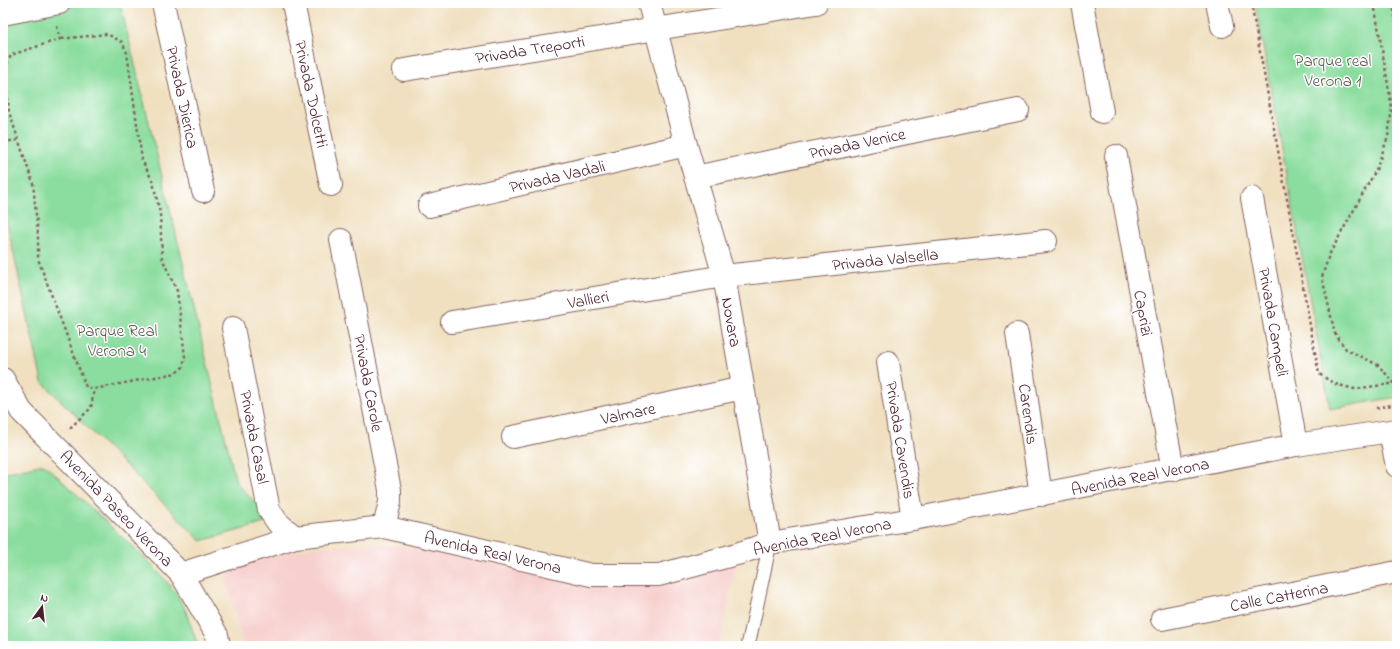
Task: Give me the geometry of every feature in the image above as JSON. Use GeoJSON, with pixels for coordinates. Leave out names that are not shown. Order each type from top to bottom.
{"type":"FeatureCollection","features":[{"type":"Feature","properties":{"kind":"street","name":"Privada Dierica"},"geometry":{"type":"LineString","coordinates":[[163,3],[203,191]]}},
{"type":"Feature","properties":{"kind":"street","name":"Privada Dolcetti"},"geometry":{"type":"LineString","coordinates":[[293,3],[330,185]]}},
{"type":"Feature","properties":{"kind":"street","name":"Novara"},"geometry":{"type":"LineString","coordinates":[[649,3],[686,145],[724,276],[770,543]]}},
{"type":"Feature","properties":{"kind":"street","name":"Privada Treporti"},"geometry":{"type":"LineString","coordinates":[[404,70],[816,3]]}},
{"type":"Feature","properties":{"kind":"street"},"geometry":{"type":"LineString","coordinates":[[1082,3],[1102,112]]}},
{"type":"Feature","properties":{"kind":"street"},"geometry":{"type":"LineString","coordinates":[[1217,3],[1222,26]]}},
{"type":"Feature","properties":{"kind":"street"},"geometry":{"type":"LineString","coordinates":[[3,14],[55,4]]}},
{"type":"Feature","properties":{"kind":"street","name":"Privada Venice"},"geometry":{"type":"LineString","coordinates":[[695,177],[1018,110]]}},
{"type":"Feature","properties":{"kind":"street","name":"Privada Vadali"},"geometry":{"type":"LineString","coordinates":[[429,206],[686,145]]}},
{"type":"Feature","properties":{"kind":"street","name":"Caprizi"},"geometry":{"type":"LineString","coordinates":[[1116,156],[1173,470]]}},
{"type":"Feature","properties":{"kind":"street","name":"Privada Campeli"},"geometry":{"type":"LineString","coordinates":[[1252,198],[1296,446]]}},
{"type":"Feature","properties":{"kind":"street","name":"Privada Carole"},"geometry":{"type":"LineString","coordinates":[[340,240],[390,490],[390,502],[384,527]]}},
{"type":"Feature","properties":{"kind":"street","name":"Privada Valsella"},"geometry":{"type":"LineString","coordinates":[[724,276],[1046,241]]}},
{"type":"Feature","properties":{"kind":"street","name":"Vallieri"},"geometry":{"type":"LineString","coordinates":[[452,322],[724,276]]}},
{"type":"Feature","properties":{"kind":"street","name":"Privada Casal"},"geometry":{"type":"LineString","coordinates":[[233,328],[270,510],[278,523],[295,538]]}},
{"type":"Feature","properties":{"kind":"street","name":"Carendis"},"geometry":{"type":"LineString","coordinates":[[1017,334],[1041,495]]}},
{"type":"Feature","properties":{"kind":"street","name":"Privada Cavendis"},"geometry":{"type":"LineString","coordinates":[[888,362],[914,519]]}},
{"type":"Feature","properties":{"kind":"street","name":"Avenida Paseo Verona"},"geometry":{"type":"LineString","coordinates":[[3,379],[12,412],[53,443],[181,574],[217,635],[219,646]]}},
{"type":"Feature","properties":{"kind":"street","name":"Valmare"},"geometry":{"type":"LineString","coordinates":[[513,437],[743,388]]}},
{"type":"Feature","properties":{"kind":"street"},"geometry":{"type":"LineString","coordinates":[[1393,431],[1397,466]]}},
{"type":"Feature","properties":{"kind":"street","name":"Avenida Real Verona"},"geometry":{"type":"LineString","coordinates":[[181,574],[295,538],[384,527],[591,575],[659,574],[737,554],[770,543],[914,519],[1296,446],[1393,431]]}},
{"type":"Feature","properties":{"kind":"street","name":"Calle Catterina"},"geometry":{"type":"LineString","coordinates":[[1162,619],[1397,572]]}},
{"type":"Feature","properties":{"kind":"lane","name":"Novara"},"geometry":{"type":"LineString","coordinates":[[748,646],[770,543]]}},
{"type":"Feature","properties":{"kind":"path"},"geometry":{"type":"LineString","coordinates":[[1251,3],[1319,374],[1335,384],[1354,389],[1396,383]]}},
{"type":"Feature","properties":{"kind":"path"},"geometry":{"type":"LineString","coordinates":[[1374,3],[1392,108],[1388,136],[1376,170],[1329,255],[1322,277],[1335,334],[1346,349],[1378,365],[1396,383],[1397,401]]}},
{"type":"Feature","properties":{"kind":"path"},"geometry":{"type":"LineString","coordinates":[[1393,3],[1397,27]]}},
{"type":"Feature","properties":{"kind":"path"},"geometry":{"type":"LineString","coordinates":[[55,4],[60,39]]}},
{"type":"Feature","properties":{"kind":"path"},"geometry":{"type":"LineString","coordinates":[[3,65],[5,69],[8,112],[33,184],[38,235],[38,260],[86,387],[94,389],[176,373],[183,367],[185,357],[177,291],[162,258],[160,213],[153,182],[142,160],[127,53],[122,42],[107,34],[60,39],[11,55],[5,69]]}},
{"type":"Feature","properties":{"kind":"path"},"geometry":{"type":"LineString","coordinates":[[3,142],[18,140]]}},
{"type":"Feature","properties":{"kind":"path"},"geometry":{"type":"LineString","coordinates":[[53,443],[91,408],[94,389]]}},
{"type":"Feature","properties":{"kind":"shaded area"},"geometry":{"type":"Polygon","coordinates":[[[374,544],[444,550],[587,583],[737,559],[719,646],[243,646],[223,566],[314,547],[374,544]]]}},
{"type":"Feature","properties":{"kind":"green space","name":"Parque Real Verona 4"},"geometry":{"type":"Polygon","coordinates":[[[82,3],[120,3],[236,482],[272,521],[201,541],[42,382],[3,205],[3,20],[82,3]]]}},
{"type":"Feature","properties":{"kind":"green space","name":"Parque real Verona 1"},"geometry":{"type":"Polygon","coordinates":[[[1255,3],[1397,3],[1397,397],[1330,409],[1255,3]]]}},
{"type":"Feature","properties":{"kind":"green space"},"geometry":{"type":"Polygon","coordinates":[[[44,464],[150,563],[174,590],[185,609],[198,646],[3,646],[3,473],[44,464]]]}}]}
